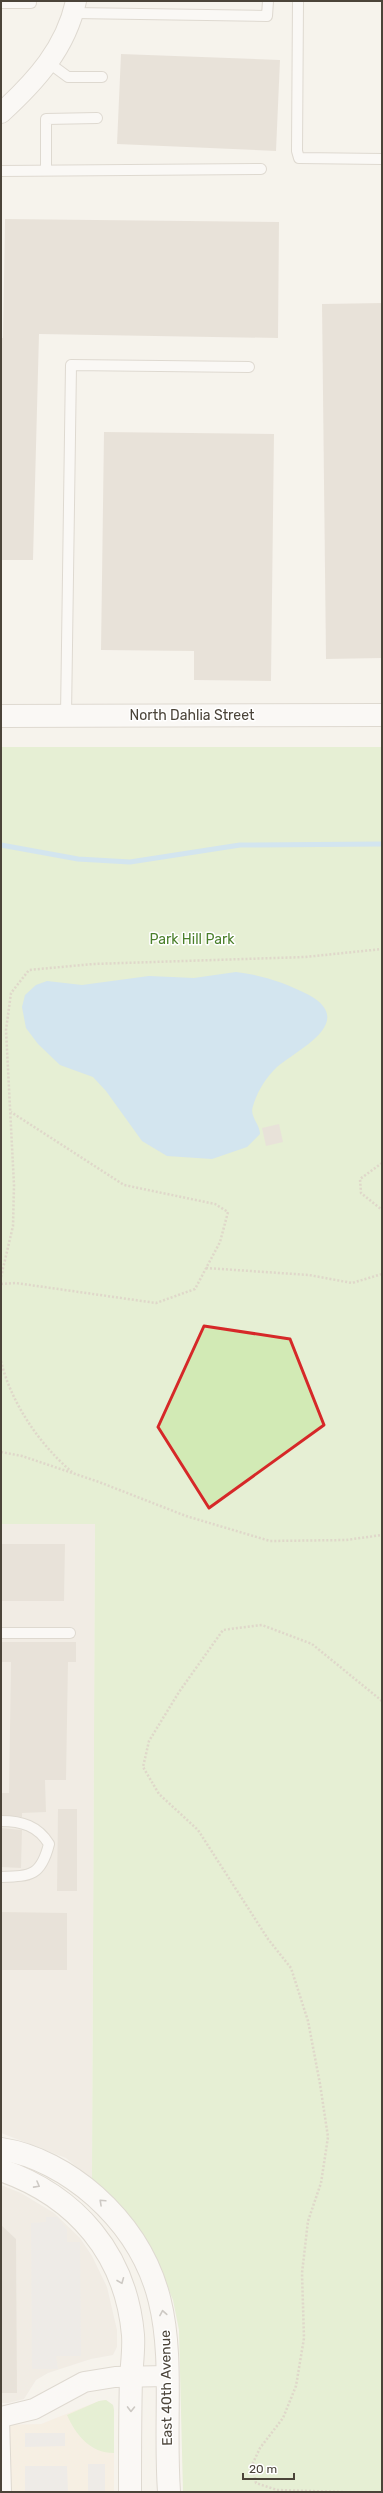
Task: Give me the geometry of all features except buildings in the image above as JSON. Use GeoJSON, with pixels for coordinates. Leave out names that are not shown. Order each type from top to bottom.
{"type":"FeatureCollection","features":[{"type":"Feature","properties":{"kind":"street"},"geometry":{"type":"LineString","coordinates":[[1,113],[24,92],[49,63],[60,45],[75,7]]}},
{"type":"Feature","properties":{"kind":"street","name":"North Dahlia Street"},"geometry":{"type":"LineString","coordinates":[[1,716],[382,715]]}},
{"type":"Feature","properties":{"kind":"street","name":"East 40th Avenue"},"geometry":{"type":"LineString","coordinates":[[1,2149],[43,2162],[68,2176],[103,2203],[119,2219],[150,2267],[160,2295],[166,2328],[166,2454],[168,2492]]}},
{"type":"Feature","properties":{"kind":"street"},"geometry":{"type":"LineString","coordinates":[[1,2170],[23,2178],[54,2195],[86,2224],[101,2244],[120,2278],[127,2298],[133,2336],[131,2376],[130,2492]]}},
{"type":"Feature","properties":{"kind":"street"},"geometry":{"type":"LineString","coordinates":[[2,2417],[34,2409],[84,2382],[131,2376],[167,2376]]}},
{"type":"Feature","properties":{"kind":"lane"},"geometry":{"type":"LineString","coordinates":[[75,7],[267,16],[268,1]]}},
{"type":"Feature","properties":{"kind":"lane"},"geometry":{"type":"LineString","coordinates":[[298,1],[297,151],[299,158],[382,159]]}},
{"type":"Feature","properties":{"kind":"lane"},"geometry":{"type":"LineString","coordinates":[[1,3],[31,3]]}},
{"type":"Feature","properties":{"kind":"lane"},"geometry":{"type":"LineString","coordinates":[[49,63],[68,77],[102,76]]}},
{"type":"Feature","properties":{"kind":"lane"},"geometry":{"type":"LineString","coordinates":[[46,170],[46,119],[97,118]]}},
{"type":"Feature","properties":{"kind":"lane"},"geometry":{"type":"LineString","coordinates":[[1,171],[261,169]]}},
{"type":"Feature","properties":{"kind":"lane"},"geometry":{"type":"LineString","coordinates":[[66,716],[71,365],[249,366]]}},
{"type":"Feature","properties":{"kind":"lane"},"geometry":{"type":"LineString","coordinates":[[1,1633],[70,1633]]}},
{"type":"Feature","properties":{"kind":"lane"},"geometry":{"type":"LineString","coordinates":[[1,1821],[29,1825],[43,1834],[49,1844],[45,1861],[35,1872],[26,1876],[1,1876]]}},
{"type":"Feature","properties":{"kind":"lane"},"geometry":{"type":"LineString","coordinates":[[2,2417],[6,2492]]}},
{"type":"Feature","properties":{"kind":"path"},"geometry":{"type":"LineString","coordinates":[[1,1277],[13,1226],[14,1185],[6,1030],[11,993],[29,970],[93,964],[305,958],[382,949]]}},
{"type":"Feature","properties":{"kind":"path"},"geometry":{"type":"LineString","coordinates":[[1,1284],[16,1282],[156,1304],[195,1289],[220,1242],[228,1212],[215,1204],[124,1185],[11,1112]]}},
{"type":"Feature","properties":{"kind":"path"},"geometry":{"type":"LineString","coordinates":[[382,1163],[360,1179],[361,1193],[382,1210]]}},
{"type":"Feature","properties":{"kind":"path"},"geometry":{"type":"LineString","coordinates":[[206,1268],[309,1276],[352,1283],[382,1274]]}},
{"type":"Feature","properties":{"kind":"path"},"geometry":{"type":"LineString","coordinates":[[1,1361],[19,1404],[38,1438],[53,1456],[74,1474]]}},
{"type":"Feature","properties":{"kind":"path"},"geometry":{"type":"LineString","coordinates":[[1,1452],[22,1456],[186,1516],[270,1541],[346,1540],[382,1535]]}},
{"type":"Feature","properties":{"kind":"path"},"geometry":{"type":"LineString","coordinates":[[343,2492],[277,2490],[256,2483],[252,2465],[260,2448],[283,2418],[296,2386],[304,2338],[302,2273],[308,2221],[321,2183],[328,2137],[308,2021],[291,1968],[268,1939],[198,1830],[159,1794],[143,1767],[149,1741],[179,1692],[223,1630],[262,1625],[312,1644],[382,1701]]}},
{"type":"Feature","properties":{"kind":"highlighted area"},"geometry":{"type":"Polygon","coordinates":[[[204,1326],[290,1339],[324,1425],[209,1508],[158,1427],[204,1326]]]}},
{"type":"Feature","properties":{"kind":"shaded area"},"geometry":{"type":"Polygon","coordinates":[[[1,1524],[95,1524],[92,2180],[66,2158],[1,2133],[1,1524]]]}},
{"type":"Feature","properties":{"kind":"shaded area"},"geometry":{"type":"Polygon","coordinates":[[[1,2185],[21,2193],[54,2213],[80,2238],[92,2256],[107,2287],[117,2330],[117,2347],[113,2355],[91,2359],[48,2373],[36,2380],[24,2399],[8,2403],[1,2403],[1,2185]]]}},
{"type":"Feature","properties":{"kind":"shaded area"},"geometry":{"type":"Polygon","coordinates":[[[46,2217],[57,2217],[67,2229],[67,2242],[80,2242],[81,2356],[56,2356],[58,2369],[32,2369],[31,2223],[46,2222],[46,2217]]]}},
{"type":"Feature","properties":{"kind":"shaded area"},"geometry":{"type":"Polygon","coordinates":[[[106,2400],[113,2405],[114,2410],[114,2492],[1,2492],[1,2425],[41,2424],[99,2401],[106,2400]]]}},
{"type":"Feature","properties":{"kind":"shaded area"},"geometry":{"type":"Polygon","coordinates":[[[25,2433],[65,2433],[65,2446],[25,2447],[25,2433]]]}},
{"type":"Feature","properties":{"kind":"shaded area"},"geometry":{"type":"Polygon","coordinates":[[[88,2464],[105,2464],[105,2492],[88,2492],[88,2464]]]}},
{"type":"Feature","properties":{"kind":"shaded area"},"geometry":{"type":"Polygon","coordinates":[[[25,2466],[67,2466],[68,2492],[25,2492],[25,2466]]]}},
{"type":"Feature","properties":{"kind":"green space","name":"Park Hill Park"},"geometry":{"type":"Polygon","coordinates":[[[1,747],[382,747],[382,2492],[183,2492],[179,2330],[173,2300],[158,2264],[130,2217],[92,2180],[95,1524],[1,1524],[1,747]]]}},
{"type":"Feature","properties":{"kind":"green space"},"geometry":{"type":"Polygon","coordinates":[[[106,2400],[113,2405],[114,2410],[114,2453],[98,2450],[85,2442],[79,2436],[67,2415],[99,2401],[106,2400]]]}},
{"type":"Feature","properties":{"kind":"water"},"geometry":{"type":"Polygon","coordinates":[[[236,972],[264,977],[283,983],[309,995],[322,1005],[327,1015],[326,1025],[309,1043],[277,1067],[269,1075],[259,1090],[252,1113],[260,1130],[260,1134],[247,1147],[212,1159],[167,1156],[142,1141],[106,1091],[93,1077],[60,1065],[38,1044],[26,1028],[22,1007],[25,995],[36,985],[47,981],[82,985],[149,976],[194,978],[236,972]]]}},
{"type":"Feature","properties":{"kind":"waterway"},"geometry":{"type":"LineString","coordinates":[[1,845],[78,859],[130,862],[240,845],[382,844]]}}]}
